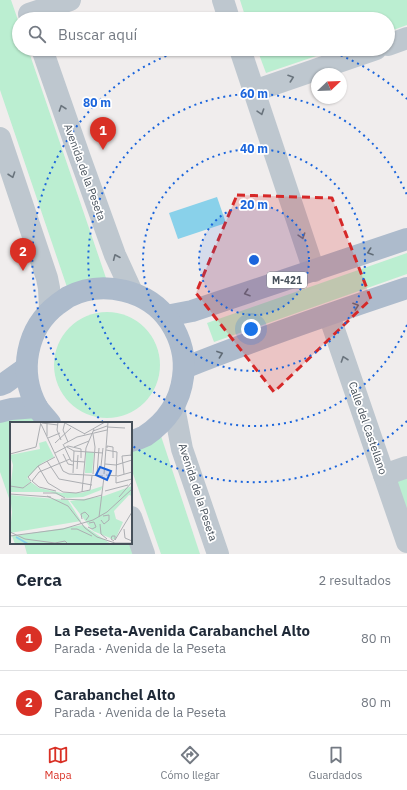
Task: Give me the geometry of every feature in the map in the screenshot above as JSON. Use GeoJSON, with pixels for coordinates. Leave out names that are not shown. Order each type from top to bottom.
{"type":"FeatureCollection","features":[{"type":"Feature","properties":{"kind":"main road","name":"M-421"},"geometry":{"type":"LineString","coordinates":[[166,316],[192,312],[407,239]]}},
{"type":"Feature","properties":{"kind":"main road"},"geometry":{"type":"LineString","coordinates":[[44,415],[29,388],[26,368],[28,347],[37,327],[50,310],[68,297],[89,289],[111,288],[132,292],[150,302],[166,316],[176,332],[182,350],[184,368],[182,388],[174,406],[161,424],[144,436],[132,441]]}},
{"type":"Feature","properties":{"kind":"main road"},"geometry":{"type":"LineString","coordinates":[[184,368],[329,314],[407,288]]}},
{"type":"Feature","properties":{"kind":"main road"},"geometry":{"type":"LineString","coordinates":[[0,384],[5,383],[26,368]]}},
{"type":"Feature","properties":{"kind":"main road"},"geometry":{"type":"LineString","coordinates":[[0,412],[11,408],[44,415]]}},
{"type":"Feature","properties":{"kind":"street"},"geometry":{"type":"LineString","coordinates":[[28,11],[70,0]]}},
{"type":"Feature","properties":{"kind":"street"},"geometry":{"type":"LineString","coordinates":[[223,0],[227,12]]}},
{"type":"Feature","properties":{"kind":"street"},"geometry":{"type":"LineString","coordinates":[[395,42],[407,38]]}},
{"type":"Feature","properties":{"kind":"street","name":"Avenida de la Peseta"},"geometry":{"type":"LineString","coordinates":[[44,56],[115,255],[132,292]]}},
{"type":"Feature","properties":{"kind":"street"},"geometry":{"type":"LineString","coordinates":[[242,56],[314,271]]}},
{"type":"Feature","properties":{"kind":"street"},"geometry":{"type":"LineString","coordinates":[[254,91],[356,56]]}},
{"type":"Feature","properties":{"kind":"street"},"geometry":{"type":"LineString","coordinates":[[0,138],[47,278],[50,310]]}},
{"type":"Feature","properties":{"kind":"street","name":"Calle del Castellano"},"geometry":{"type":"LineString","coordinates":[[329,314],[407,542]]}},
{"type":"Feature","properties":{"kind":"street","name":"Avenida de la Peseta"},"geometry":{"type":"LineString","coordinates":[[174,406],[182,449],[218,554]]}},
{"type":"Feature","properties":{"kind":"street"},"geometry":{"type":"LineString","coordinates":[[384,475],[407,467]]}},
{"type":"Feature","properties":{"kind":"street"},"geometry":{"type":"LineString","coordinates":[[132,520],[144,554]]}},
{"type":"Feature","properties":{"kind":"highlighted area"},"geometry":{"type":"Polygon","coordinates":[[[237,195],[332,198],[371,299],[274,392],[196,293],[237,195]]]}},
{"type":"Feature","properties":{"kind":"green space"},"geometry":{"type":"Polygon","coordinates":[[[0,0],[11,0],[15,12],[12,12],[12,56],[30,56],[106,278],[68,290],[0,90],[0,0]]]}},
{"type":"Feature","properties":{"kind":"green space"},"geometry":{"type":"Polygon","coordinates":[[[240,0],[407,0],[407,25],[395,29],[395,12],[244,12],[240,0]]]}},
{"type":"Feature","properties":{"kind":"green space"},"geometry":{"type":"Polygon","coordinates":[[[260,56],[316,56],[266,73],[260,56]]]}},
{"type":"Feature","properties":{"kind":"green space"},"geometry":{"type":"Polygon","coordinates":[[[407,253],[407,274],[214,342],[207,323],[407,253]]]}},
{"type":"Feature","properties":{"kind":"green space"},"geometry":{"type":"Polygon","coordinates":[[[107,312],[127,316],[145,327],[156,345],[160,365],[156,385],[145,403],[127,414],[107,418],[87,414],[69,403],[58,385],[54,365],[58,345],[69,327],[87,316],[107,312]]]}},
{"type":"Feature","properties":{"kind":"green space"},"geometry":{"type":"Polygon","coordinates":[[[37,407],[49,422],[10,422],[10,501],[0,472],[0,419],[37,407]]]}},
{"type":"Feature","properties":{"kind":"green space"},"geometry":{"type":"Polygon","coordinates":[[[161,436],[200,554],[161,554],[132,471],[132,447],[161,436]]]}},
{"type":"Feature","properties":{"kind":"green space"},"geometry":{"type":"Polygon","coordinates":[[[407,467],[407,542],[384,475],[407,467]]]}},
{"type":"Feature","properties":{"kind":"green space"},"geometry":{"type":"Polygon","coordinates":[[[24,544],[132,544],[144,554],[27,554],[24,544]]]}},
{"type":"Feature","properties":{"kind":"water"},"geometry":{"type":"Polygon","coordinates":[[[217,197],[226,223],[178,239],[169,213],[217,197]]]}},
{"type":"Feature","properties":{"kind":"place","name":"La Peseta-Avenida Carabanchel Alto"},"geometry":{"type":"Point","coordinates":[103,150]}},
{"type":"Feature","properties":{"kind":"place","name":"Carabanchel Alto"},"geometry":{"type":"Point","coordinates":[23,271]}}]}
